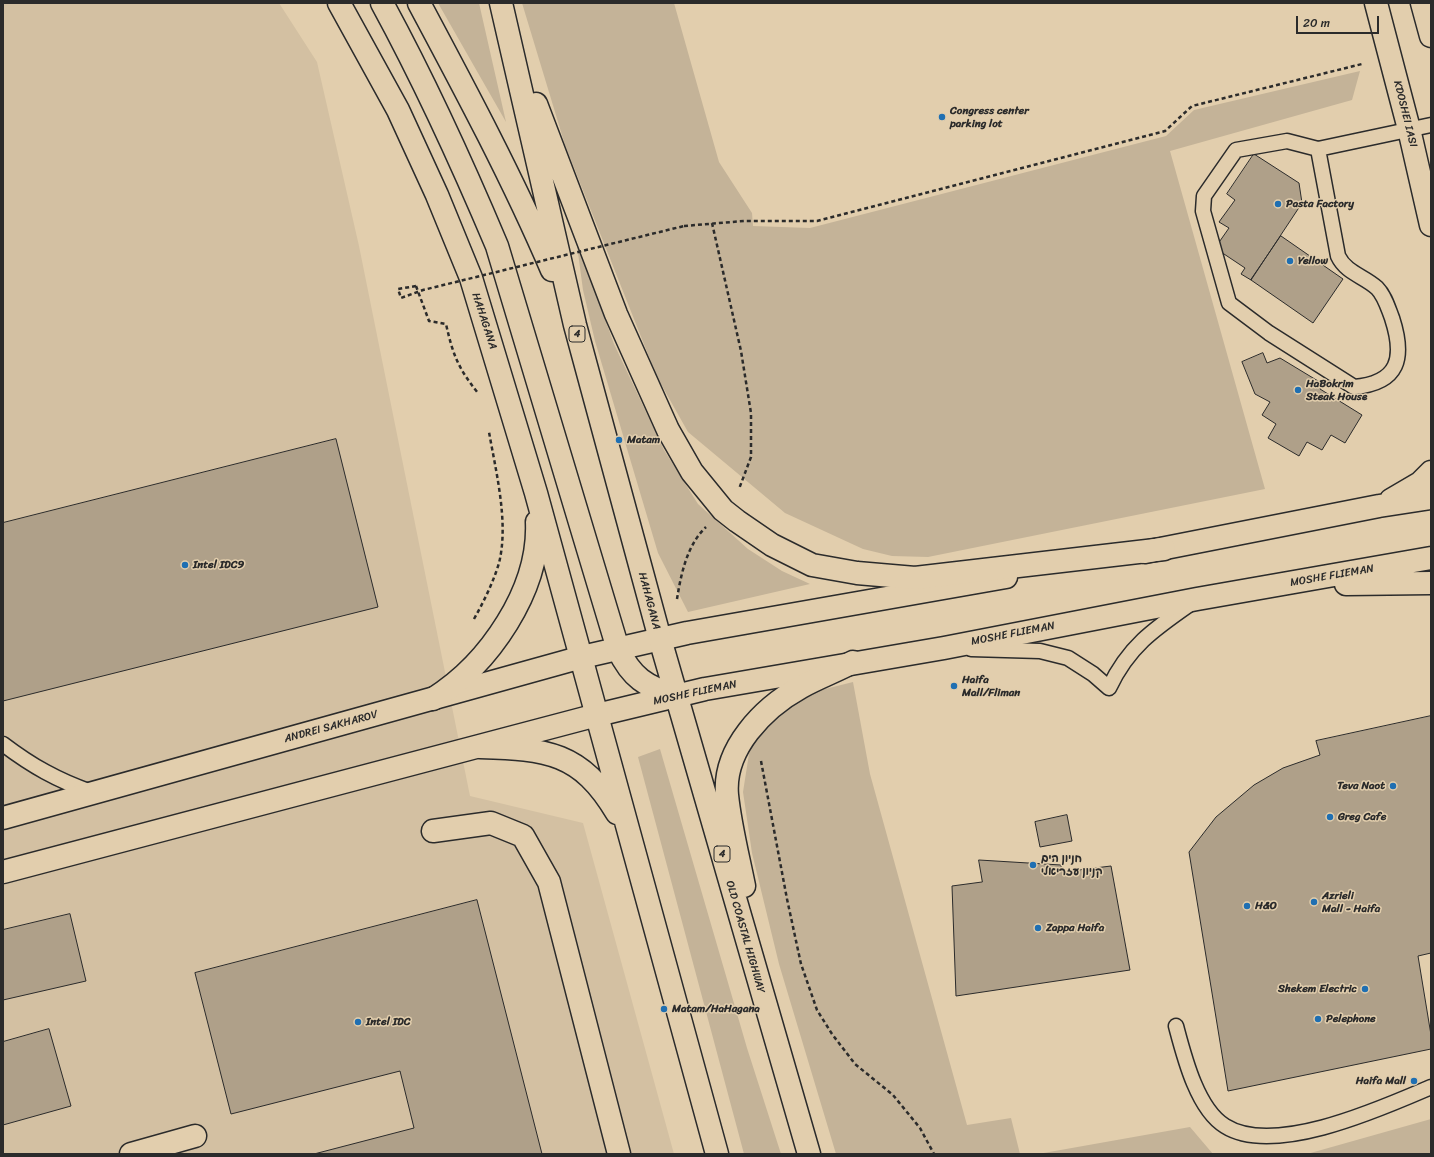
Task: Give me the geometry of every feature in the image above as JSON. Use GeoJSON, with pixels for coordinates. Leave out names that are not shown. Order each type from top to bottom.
{"type":"FeatureCollection","features":[{"type":"Feature","properties":{"kind":"main road","name":"HAHAGANA"},"geometry":{"type":"LineString","coordinates":[[339,3],[398,110],[437,195],[471,278],[536,493],[597,716]]}},
{"type":"Feature","properties":{"kind":"main road"},"geometry":{"type":"LineString","coordinates":[[382,3],[417,68],[472,186],[496,246],[618,649],[625,664],[635,676],[660,691],[676,696]]}},
{"type":"Feature","properties":{"kind":"main road"},"geometry":{"type":"LineString","coordinates":[[419,3],[492,139],[532,224],[575,325]]}},
{"type":"Feature","properties":{"kind":"main road","name":"HAHAGANA"},"geometry":{"type":"LineString","coordinates":[[501,3],[575,325],[660,639]]}},
{"type":"Feature","properties":{"kind":"main road","name":"KDOSHEI IASI"},"geometry":{"type":"LineString","coordinates":[[1376,3],[1409,129],[1431,225]]}},
{"type":"Feature","properties":{"kind":"main road"},"geometry":{"type":"LineString","coordinates":[[1422,3],[1431,36]]}},
{"type":"Feature","properties":{"kind":"main road"},"geometry":{"type":"LineString","coordinates":[[506,26],[616,314],[668,430],[692,472],[723,510],[772,545],[812,565],[857,573],[915,578],[1164,549]]}},
{"type":"Feature","properties":{"kind":"main road"},"geometry":{"type":"LineString","coordinates":[[1379,506],[1420,483],[1431,472]]}},
{"type":"Feature","properties":{"kind":"main road"},"geometry":{"type":"LineString","coordinates":[[433,699],[452,688],[480,660],[503,629],[514,610],[536,554],[536,493]]}},
{"type":"Feature","properties":{"kind":"main road"},"geometry":{"type":"LineString","coordinates":[[660,639],[1164,549],[1379,506],[1431,498]]}},
{"type":"Feature","properties":{"kind":"main road","name":"MOSHE FLIEMAN"},"geometry":{"type":"LineString","coordinates":[[597,716],[676,696],[853,662],[944,648],[1197,599],[1431,558]]}},
{"type":"Feature","properties":{"kind":"main road"},"geometry":{"type":"LineString","coordinates":[[1287,584],[1431,583]]}},
{"type":"Feature","properties":{"kind":"main road","name":"ANDREI SAKHAROV"},"geometry":{"type":"LineString","coordinates":[[3,818],[91,792],[582,657],[660,639]]}},
{"type":"Feature","properties":{"kind":"main road","name":"4"},"geometry":{"type":"LineString","coordinates":[[660,639],[676,696]]}},
{"type":"Feature","properties":{"kind":"main road"},"geometry":{"type":"LineString","coordinates":[[767,1013],[727,794],[732,762],[739,746],[754,724],[771,707],[801,687],[853,662]]}},
{"type":"Feature","properties":{"kind":"main road","name":"OLD COASTAL HIGHWAY"},"geometry":{"type":"LineString","coordinates":[[676,696],[809,1154]]}},
{"type":"Feature","properties":{"kind":"main road"},"geometry":{"type":"LineString","coordinates":[[3,872],[480,748],[597,716],[717,1154]]}},
{"type":"Feature","properties":{"kind":"main road"},"geometry":{"type":"LineString","coordinates":[[480,748],[540,750],[563,758],[581,769],[591,777],[606,795],[633,847]]}},
{"type":"Feature","properties":{"kind":"main road"},"geometry":{"type":"LineString","coordinates":[[433,831],[491,823],[523,836],[550,882],[619,1154]]}},
{"type":"Feature","properties":{"kind":"main road"},"geometry":{"type":"LineString","coordinates":[[131,1154],[196,1136]]}},
{"type":"Feature","properties":{"kind":"lane"},"geometry":{"type":"LineString","coordinates":[[1318,149],[1338,256],[1342,264],[1377,288],[1386,304],[1398,341],[1399,355],[1392,370],[1381,381],[1368,386],[1354,387],[1263,329],[1229,303],[1203,211],[1204,196],[1236,150],[1287,141],[1318,149],[1431,125]]}},
{"type":"Feature","properties":{"kind":"lane"},"geometry":{"type":"LineString","coordinates":[[944,648],[1012,652],[1040,651],[1068,658],[1093,674],[1109,688],[1121,664],[1150,631],[1197,599]]}},
{"type":"Feature","properties":{"kind":"lane"},"geometry":{"type":"LineString","coordinates":[[3,744],[33,766],[50,776],[91,792]]}},
{"type":"Feature","properties":{"kind":"lane"},"geometry":{"type":"LineString","coordinates":[[1176,1026],[1192,1081],[1211,1112],[1224,1126],[1245,1134],[1265,1137],[1295,1135],[1391,1104],[1431,1087]]}},
{"type":"Feature","properties":{"kind":"lane"},"geometry":{"type":"LineString","coordinates":[[1391,1104],[1431,1096]]}},
{"type":"Feature","properties":{"kind":"path"},"geometry":{"type":"LineString","coordinates":[[481,399],[461,372],[452,349],[446,324],[429,322],[416,286],[398,289],[401,298],[422,290],[684,226],[744,221],[817,222],[1165,131],[1192,106],[1362,64]]}},
{"type":"Feature","properties":{"kind":"path"},"geometry":{"type":"LineString","coordinates":[[675,605],[682,572],[698,535],[723,510],[740,488],[751,457],[751,413],[741,351],[712,223]]}},
{"type":"Feature","properties":{"kind":"path"},"geometry":{"type":"LineString","coordinates":[[474,619],[488,592],[499,562],[502,534],[499,486],[488,427]]}},
{"type":"Feature","properties":{"kind":"path"},"geometry":{"type":"LineString","coordinates":[[754,724],[787,899],[801,964],[817,1010],[832,1034],[855,1064],[893,1095],[920,1128],[934,1154]]}},
{"type":"Feature","properties":{"kind":"shaded area"},"geometry":{"type":"Polygon","coordinates":[[[3,3],[279,3],[317,62],[359,246],[470,796],[583,823],[674,1154],[3,1154],[3,3]]]}},
{"type":"Feature","properties":{"kind":"shaded area"},"geometry":{"type":"Polygon","coordinates":[[[438,3],[479,3],[506,122],[438,3]]]}},
{"type":"Feature","properties":{"kind":"shaded area"},"geometry":{"type":"Polygon","coordinates":[[[522,3],[674,3],[719,162],[752,213],[753,226],[810,228],[1166,136],[1194,110],[1360,71],[1352,100],[1170,151],[1265,489],[928,557],[892,556],[863,549],[785,513],[688,432],[657,377],[565,145],[522,3]]]}},
{"type":"Feature","properties":{"kind":"shaded area"},"geometry":{"type":"Polygon","coordinates":[[[576,238],[614,344],[664,450],[698,504],[748,549],[782,571],[810,584],[688,612],[658,553],[595,341],[583,290],[576,238]]]}},
{"type":"Feature","properties":{"kind":"shaded area"},"geometry":{"type":"Polygon","coordinates":[[[853,682],[870,774],[967,1125],[1011,1118],[1020,1154],[836,1154],[779,964],[752,853],[743,792],[751,741],[781,709],[817,691],[853,682]]]}},
{"type":"Feature","properties":{"kind":"shaded area"},"geometry":{"type":"Polygon","coordinates":[[[660,749],[747,1048],[781,1154],[744,1154],[638,757],[660,749]]]}},
{"type":"Feature","properties":{"kind":"shaded area"},"geometry":{"type":"Polygon","coordinates":[[[1431,1119],[1431,1154],[1307,1154],[1431,1119]]]}},
{"type":"Feature","properties":{"kind":"shaded area"},"geometry":{"type":"Polygon","coordinates":[[[1190,1127],[1213,1154],[1038,1154],[1190,1127]]]}},
{"type":"Feature","properties":{"kind":"building"},"geometry":{"type":"Polygon","coordinates":[[[1254,154],[1299,183],[1302,203],[1251,280],[1241,274],[1245,268],[1215,248],[1229,228],[1219,222],[1235,200],[1227,194],[1254,154]]]}},
{"type":"Feature","properties":{"kind":"building"},"geometry":{"type":"Polygon","coordinates":[[[1281,236],[1343,279],[1313,323],[1251,280],[1281,236]]]}},
{"type":"Feature","properties":{"kind":"building"},"geometry":{"type":"Polygon","coordinates":[[[1263,353],[1267,363],[1280,358],[1323,384],[1320,389],[1362,415],[1345,443],[1331,435],[1322,450],[1307,442],[1299,456],[1268,438],[1276,424],[1262,415],[1270,402],[1255,394],[1242,362],[1263,353]]]}},
{"type":"Feature","properties":{"kind":"building","name":"Intel IDC9"},"geometry":{"type":"Polygon","coordinates":[[[336,439],[378,607],[3,701],[3,523],[336,439]]]}},
{"type":"Feature","properties":{"kind":"building","name":"Azrieli Mall - Haifa"},"geometry":{"type":"Polygon","coordinates":[[[1431,716],[1431,953],[1418,956],[1431,1035],[1431,1049],[1228,1091],[1189,852],[1216,817],[1254,785],[1283,768],[1320,755],[1316,741],[1431,716]]]}},
{"type":"Feature","properties":{"kind":"building"},"geometry":{"type":"Polygon","coordinates":[[[1067,815],[1072,841],[1040,847],[1035,822],[1067,815]]]}},
{"type":"Feature","properties":{"kind":"building","name":"Zappa Haifa"},"geometry":{"type":"Polygon","coordinates":[[[979,860],[1061,865],[1062,872],[1111,866],[1130,970],[956,996],[952,886],[982,882],[979,860]]]}},
{"type":"Feature","properties":{"kind":"building","name":"Intel IDC"},"geometry":{"type":"Polygon","coordinates":[[[477,900],[542,1154],[314,1154],[414,1128],[400,1071],[231,1114],[195,973],[477,900]]]}},
{"type":"Feature","properties":{"kind":"building"},"geometry":{"type":"Polygon","coordinates":[[[70,914],[86,981],[3,1000],[3,930],[70,914]]]}},
{"type":"Feature","properties":{"kind":"building"},"geometry":{"type":"Polygon","coordinates":[[[49,1029],[71,1106],[3,1125],[3,1042],[49,1029]]]}},
{"type":"Feature","properties":{"kind":"place","name":"Congress center parking lot"},"geometry":{"type":"Point","coordinates":[942,117]}},
{"type":"Feature","properties":{"kind":"place","name":"Pasta Factory"},"geometry":{"type":"Point","coordinates":[1278,204]}},
{"type":"Feature","properties":{"kind":"place","name":"Yellow"},"geometry":{"type":"Point","coordinates":[1290,261]}},
{"type":"Feature","properties":{"kind":"place","name":"HaBokrim Steak House"},"geometry":{"type":"Point","coordinates":[1298,390]}},
{"type":"Feature","properties":{"kind":"place","name":"Matam"},"geometry":{"type":"Point","coordinates":[619,440]}},
{"type":"Feature","properties":{"kind":"place","name":"Intel IDC9"},"geometry":{"type":"Point","coordinates":[185,565]}},
{"type":"Feature","properties":{"kind":"place","name":"Haifa Mall/Fliman"},"geometry":{"type":"Point","coordinates":[954,686]}},
{"type":"Feature","properties":{"kind":"place","name":"Teva Naot"},"geometry":{"type":"Point","coordinates":[1393,786]}},
{"type":"Feature","properties":{"kind":"place","name":"Greg Cafe"},"geometry":{"type":"Point","coordinates":[1330,817]}},
{"type":"Feature","properties":{"kind":"place","name":"חניון הים קניון עזריאלי"},"geometry":{"type":"Point","coordinates":[1033,865]}},
{"type":"Feature","properties":{"kind":"place","name":"Azrieli Mall - Haifa"},"geometry":{"type":"Point","coordinates":[1314,902]}},
{"type":"Feature","properties":{"kind":"place","name":"H&O"},"geometry":{"type":"Point","coordinates":[1247,906]}},
{"type":"Feature","properties":{"kind":"place","name":"Zappa Haifa"},"geometry":{"type":"Point","coordinates":[1038,928]}},
{"type":"Feature","properties":{"kind":"place","name":"Shekem Electric"},"geometry":{"type":"Point","coordinates":[1365,989]}},
{"type":"Feature","properties":{"kind":"place","name":"Matam/HaHagana"},"geometry":{"type":"Point","coordinates":[664,1009]}},
{"type":"Feature","properties":{"kind":"place","name":"Pelephone"},"geometry":{"type":"Point","coordinates":[1318,1019]}},
{"type":"Feature","properties":{"kind":"place","name":"Intel IDC"},"geometry":{"type":"Point","coordinates":[358,1022]}},
{"type":"Feature","properties":{"kind":"place","name":"Haifa Mall"},"geometry":{"type":"Point","coordinates":[1414,1081]}}]}
